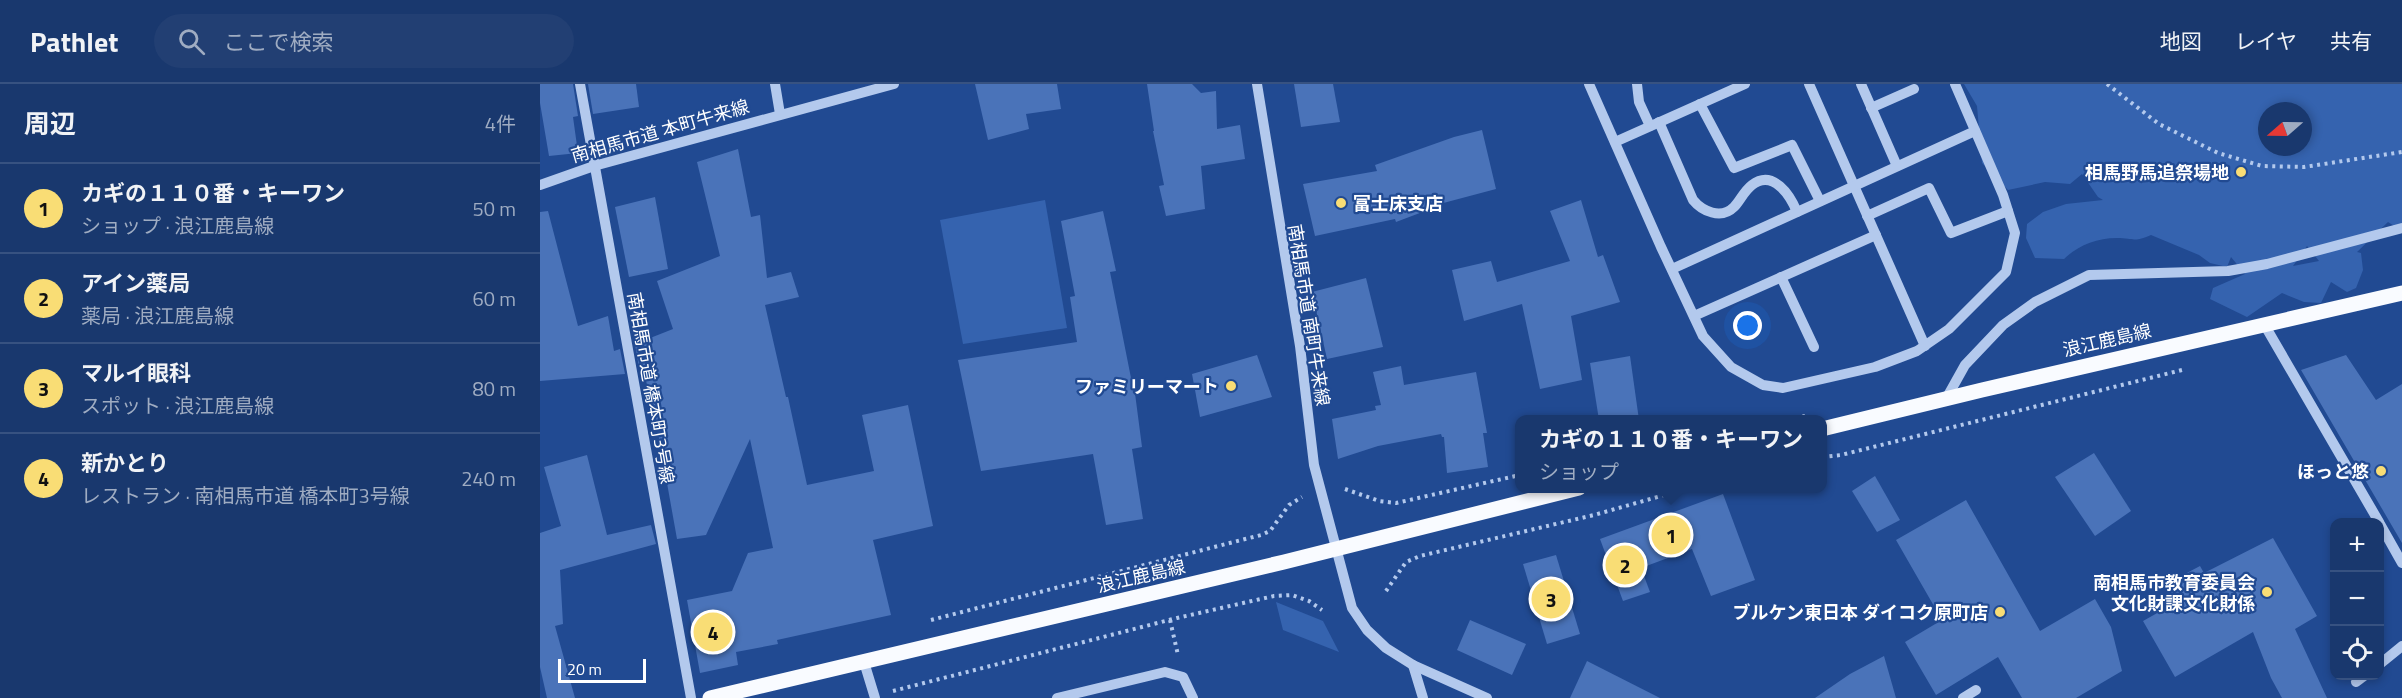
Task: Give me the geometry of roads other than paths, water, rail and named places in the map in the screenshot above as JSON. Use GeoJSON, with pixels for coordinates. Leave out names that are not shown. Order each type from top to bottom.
{"type":"FeatureCollection","features":[{"type":"Feature","properties":{"kind":"main road","name":"浪江鹿島線"},"geometry":{"type":"LineString","coordinates":[[1827,428],[2402,293]]}},
{"type":"Feature","properties":{"kind":"main road","name":"浪江鹿島線"},"geometry":{"type":"LineString","coordinates":[[711,698],[1336,550],[1563,493]]}},
{"type":"Feature","properties":{"kind":"street","name":"南相馬市道 橋本町3号線"},"geometry":{"type":"LineString","coordinates":[[580,84],[691,698]]}},
{"type":"Feature","properties":{"kind":"street"},"geometry":{"type":"LineString","coordinates":[[775,84],[780,114]]}},
{"type":"Feature","properties":{"kind":"street","name":"南相馬市道 本町牛来線"},"geometry":{"type":"LineString","coordinates":[[540,184],[594,166],[894,84]]}},
{"type":"Feature","properties":{"kind":"street","name":"南相馬市道 南町牛来線"},"geometry":{"type":"LineString","coordinates":[[1257,84],[1300,346],[1314,465],[1352,608],[1367,630],[1386,648],[1413,665],[1487,698]]}},
{"type":"Feature","properties":{"kind":"street"},"geometry":{"type":"LineString","coordinates":[[1589,84],[1703,336],[1731,367],[1763,385],[1783,388],[1875,368],[1917,351],[1949,329],[2006,272],[2015,233],[1955,84]]}},
{"type":"Feature","properties":{"kind":"street"},"geometry":{"type":"LineString","coordinates":[[1637,84],[1639,102],[1654,124],[1693,200],[1700,208],[1710,213],[1732,209],[1752,185],[1761,181],[1781,185],[1790,195],[1797,212]]}},
{"type":"Feature","properties":{"kind":"street"},"geometry":{"type":"LineString","coordinates":[[1615,142],[1745,84]]}},
{"type":"Feature","properties":{"kind":"street"},"geometry":{"type":"LineString","coordinates":[[1809,84],[1925,346]]}},
{"type":"Feature","properties":{"kind":"street"},"geometry":{"type":"LineString","coordinates":[[1861,84],[1897,166]]}},
{"type":"Feature","properties":{"kind":"street"},"geometry":{"type":"LineString","coordinates":[[1871,108],[1914,89]]}},
{"type":"Feature","properties":{"kind":"street"},"geometry":{"type":"LineString","coordinates":[[1700,104],[1734,168],[1792,145],[1820,201]]}},
{"type":"Feature","properties":{"kind":"street"},"geometry":{"type":"LineString","coordinates":[[1672,268],[1975,131]]}},
{"type":"Feature","properties":{"kind":"street"},"geometry":{"type":"LineString","coordinates":[[1867,216],[1929,188],[1951,233],[2008,211]]}},
{"type":"Feature","properties":{"kind":"street"},"geometry":{"type":"LineString","coordinates":[[1946,399],[1965,364],[2003,325],[2035,302],[2089,275],[2228,271],[2267,264],[2402,228]]}},
{"type":"Feature","properties":{"kind":"street"},"geometry":{"type":"LineString","coordinates":[[1694,316],[1876,235]]}},
{"type":"Feature","properties":{"kind":"street"},"geometry":{"type":"LineString","coordinates":[[1781,277],[1814,347]]}},
{"type":"Feature","properties":{"kind":"street"},"geometry":{"type":"LineString","coordinates":[[2264,324],[2376,518]]}},
{"type":"Feature","properties":{"kind":"street"},"geometry":{"type":"LineString","coordinates":[[2384,532],[2402,563]]}},
{"type":"Feature","properties":{"kind":"street"},"geometry":{"type":"LineString","coordinates":[[2384,660],[2402,646]]}},
{"type":"Feature","properties":{"kind":"street"},"geometry":{"type":"LineString","coordinates":[[864,662],[874,697]]}},
{"type":"Feature","properties":{"kind":"street"},"geometry":{"type":"LineString","coordinates":[[1413,665],[1423,698]]}},
{"type":"Feature","properties":{"kind":"street"},"geometry":{"type":"LineString","coordinates":[[1057,698],[1165,672],[1183,676],[1193,698]]}},
{"type":"Feature","properties":{"kind":"street"},"geometry":{"type":"LineString","coordinates":[[1963,698],[1976,690]]}},
{"type":"Feature","properties":{"kind":"place","name":"相馬野馬追祭場地"},"geometry":{"type":"Point","coordinates":[2241,172]}},
{"type":"Feature","properties":{"kind":"place","name":"富士床支店"},"geometry":{"type":"Point","coordinates":[1341,203]}},
{"type":"Feature","properties":{"kind":"place","name":"ファミリーマート"},"geometry":{"type":"Point","coordinates":[1231,386]}},
{"type":"Feature","properties":{"kind":"place","name":"ほっと悠"},"geometry":{"type":"Point","coordinates":[2381,471]}},
{"type":"Feature","properties":{"kind":"place","name":"カギの１１０番・キーワン"},"geometry":{"type":"Point","coordinates":[1671,535]}},
{"type":"Feature","properties":{"kind":"place","name":"アイン薬局"},"geometry":{"type":"Point","coordinates":[1625,565]}},
{"type":"Feature","properties":{"kind":"place","name":"南相馬市教育委員会 文化財課文化財係"},"geometry":{"type":"Point","coordinates":[2267,592]}},
{"type":"Feature","properties":{"kind":"place","name":"マルイ眼科"},"geometry":{"type":"Point","coordinates":[1551,599]}},
{"type":"Feature","properties":{"kind":"place","name":"ブルケン東日本 ダイコク原町店"},"geometry":{"type":"Point","coordinates":[2000,612]}},
{"type":"Feature","properties":{"kind":"place","name":"新かとり"},"geometry":{"type":"Point","coordinates":[713,632]}}]}
